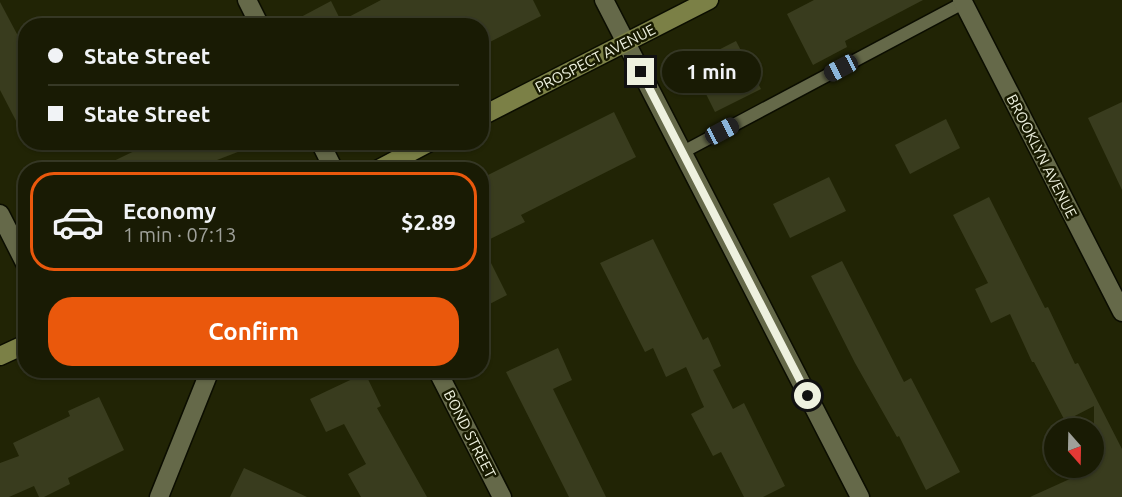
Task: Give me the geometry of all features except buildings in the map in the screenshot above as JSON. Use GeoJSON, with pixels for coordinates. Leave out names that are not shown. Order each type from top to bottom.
{"type":"FeatureCollection","features":[{"type":"Feature","properties":{"kind":"main road","name":"PROSPECT AVENUE"},"geometry":{"type":"LineString","coordinates":[[489,113],[709,0]]}},
{"type":"Feature","properties":{"kind":"main road"},"geometry":{"type":"LineString","coordinates":[[392,162],[415,150]]}},
{"type":"Feature","properties":{"kind":"main road"},"geometry":{"type":"LineString","coordinates":[[0,356],[18,348]]}},
{"type":"Feature","properties":{"kind":"street"},"geometry":{"type":"LineString","coordinates":[[247,0],[256,18]]}},
{"type":"Feature","properties":{"kind":"street"},"geometry":{"type":"LineString","coordinates":[[604,0],[860,497]]}},
{"type":"Feature","properties":{"kind":"street","name":"BROOKLYN AVENUE"},"geometry":{"type":"LineString","coordinates":[[962,2],[1122,312]]}},
{"type":"Feature","properties":{"kind":"street"},"geometry":{"type":"LineString","coordinates":[[0,214],[18,249]]}},
{"type":"Feature","properties":{"kind":"street"},"geometry":{"type":"LineString","coordinates":[[159,497],[207,378]]}},
{"type":"Feature","properties":{"kind":"street","name":"BOND STREET"},"geometry":{"type":"LineString","coordinates":[[441,378],[502,497]]}},
{"type":"Feature","properties":{"kind":"lane"},"geometry":{"type":"LineString","coordinates":[[683,152],[962,2]]}},
{"type":"Feature","properties":{"kind":"route"},"geometry":{"type":"LineString","coordinates":[[641,72],[808,396]]}}]}
